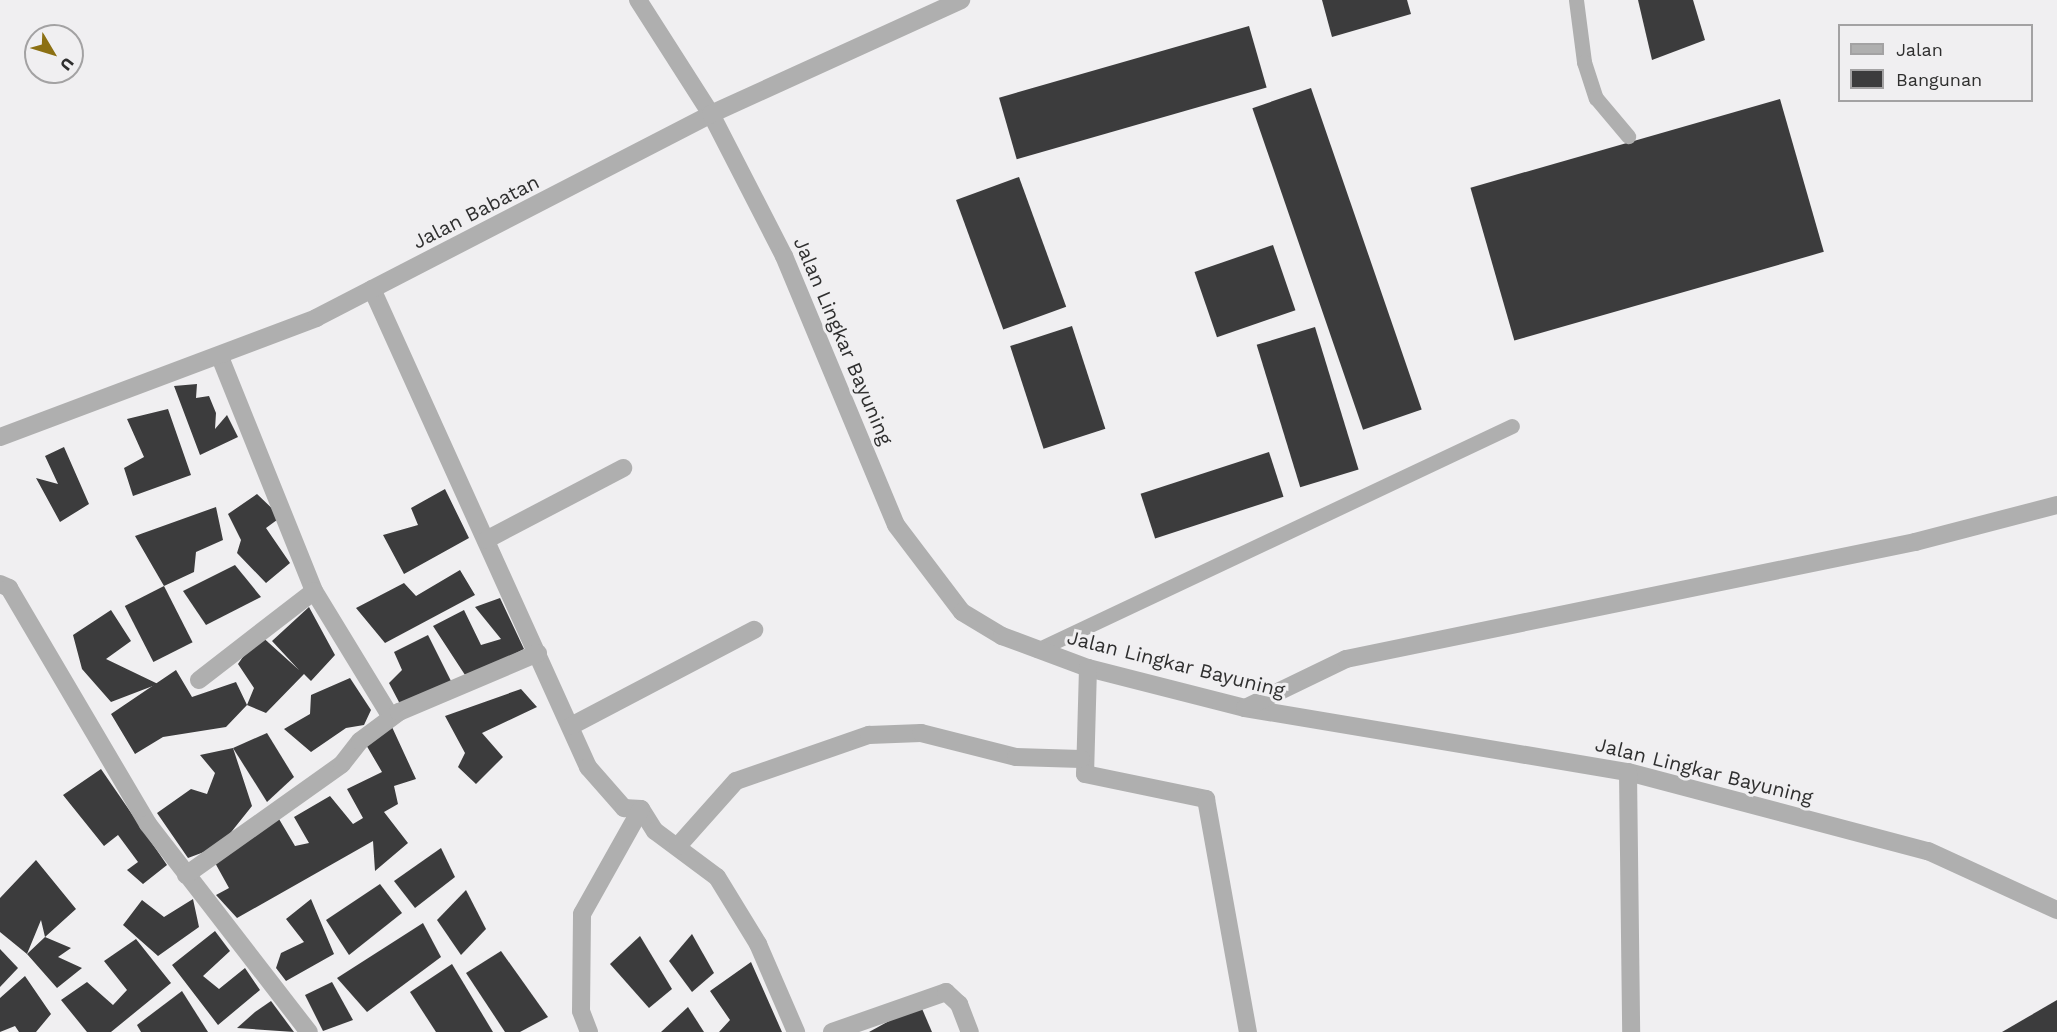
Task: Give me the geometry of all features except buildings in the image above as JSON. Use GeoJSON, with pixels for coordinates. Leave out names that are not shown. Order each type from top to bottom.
{"type":"FeatureCollection","features":[{"type":"Feature","properties":{"kind":"street","name":"Jalan Lingkar Bayuning"},"geometry":{"type":"LineString","coordinates":[[638,0],[711,114],[784,256],[896,525],[962,612],[1037,650],[1088,668],[1245,708],[1628,772],[1928,850],[2057,910]]}},
{"type":"Feature","properties":{"kind":"street","name":"Jalan Babatan"},"geometry":{"type":"LineString","coordinates":[[0,437],[220,357],[372,289],[711,114],[961,0]]}},
{"type":"Feature","properties":{"kind":"street"},"geometry":{"type":"LineString","coordinates":[[372,289],[537,653],[603,790],[624,808],[641,809]]}},
{"type":"Feature","properties":{"kind":"street"},"geometry":{"type":"LineString","coordinates":[[220,357],[314,591],[391,717]]}},
{"type":"Feature","properties":{"kind":"street"},"geometry":{"type":"LineString","coordinates":[[486,540],[623,468]]}},
{"type":"Feature","properties":{"kind":"street"},"geometry":{"type":"LineString","coordinates":[[1245,708],[1346,658],[1915,543],[2057,504]]}},
{"type":"Feature","properties":{"kind":"street"},"geometry":{"type":"LineString","coordinates":[[0,584],[9,588],[148,824],[309,1032]]}},
{"type":"Feature","properties":{"kind":"street"},"geometry":{"type":"LineString","coordinates":[[200,680],[314,591]]}},
{"type":"Feature","properties":{"kind":"street"},"geometry":{"type":"LineString","coordinates":[[571,726],[753,630]]}},
{"type":"Feature","properties":{"kind":"street"},"geometry":{"type":"LineString","coordinates":[[186,875],[342,764],[360,741],[391,717],[537,653]]}},
{"type":"Feature","properties":{"kind":"street"},"geometry":{"type":"LineString","coordinates":[[1088,668],[1081,759],[1090,778],[1206,800],[1248,1032]]}},
{"type":"Feature","properties":{"kind":"street"},"geometry":{"type":"LineString","coordinates":[[678,846],[736,781],[869,735],[921,733],[1016,757],[1081,759]]}},
{"type":"Feature","properties":{"kind":"street"},"geometry":{"type":"LineString","coordinates":[[1628,772],[1631,1032]]}},
{"type":"Feature","properties":{"kind":"street"},"geometry":{"type":"LineString","coordinates":[[641,809],[655,831],[717,877],[758,944],[795,1032]]}},
{"type":"Feature","properties":{"kind":"street"},"geometry":{"type":"LineString","coordinates":[[589,1032],[581,1011],[582,914],[641,809]]}},
{"type":"Feature","properties":{"kind":"street"},"geometry":{"type":"LineString","coordinates":[[832,1032],[946,992],[959,1004],[970,1032]]}},
{"type":"Feature","properties":{"kind":"lane"},"geometry":{"type":"LineString","coordinates":[[1576,0],[1584,62],[1596,98],[1628,136]]}},
{"type":"Feature","properties":{"kind":"lane"},"geometry":{"type":"LineString","coordinates":[[1037,650],[1512,426]]}}]}
